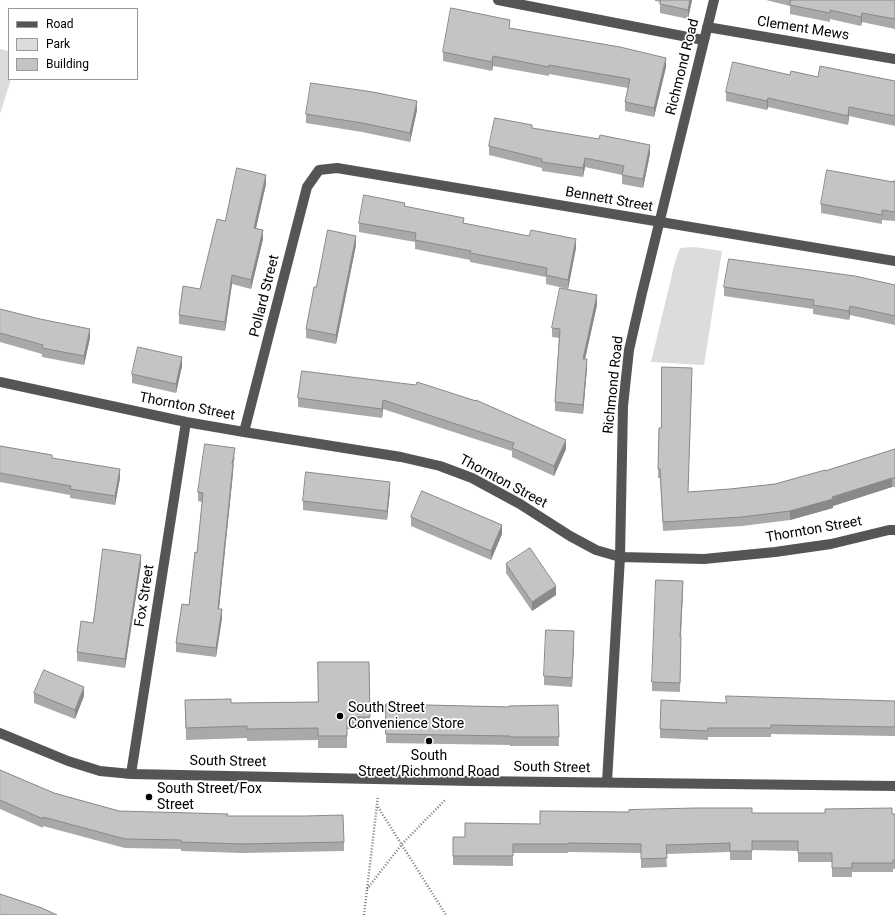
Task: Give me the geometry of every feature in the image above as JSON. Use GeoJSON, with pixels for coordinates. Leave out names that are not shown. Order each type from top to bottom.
{"type":"FeatureCollection","features":[{"type":"Feature","properties":{"kind":"street"},"geometry":{"type":"LineString","coordinates":[[498,0],[703,40]]}},
{"type":"Feature","properties":{"kind":"street","name":"Richmond Road"},"geometry":{"type":"LineString","coordinates":[[607,782],[620,557],[623,406],[629,350],[703,40],[714,0]]}},
{"type":"Feature","properties":{"kind":"street","name":"Clement Mews"},"geometry":{"type":"LineString","coordinates":[[707,28],[895,59]]}},
{"type":"Feature","properties":{"kind":"street","name":"Bennett Street"},"geometry":{"type":"LineString","coordinates":[[319,170],[337,168],[895,261]]}},
{"type":"Feature","properties":{"kind":"street","name":"Pollard Street"},"geometry":{"type":"LineString","coordinates":[[244,432],[307,187],[319,170]]}},
{"type":"Feature","properties":{"kind":"street","name":"Thornton Street"},"geometry":{"type":"LineString","coordinates":[[0,382],[186,422],[401,457],[440,466],[472,478],[520,504],[570,536],[596,550],[620,557],[704,559],[775,552],[831,544],[889,530],[895,530]]}},
{"type":"Feature","properties":{"kind":"street","name":"Fox Street"},"geometry":{"type":"LineString","coordinates":[[131,774],[186,422]]}},
{"type":"Feature","properties":{"kind":"street","name":"South Street"},"geometry":{"type":"LineString","coordinates":[[0,733],[75,763],[100,771],[131,774],[895,786]]}},
{"type":"Feature","properties":{"kind":"path"},"geometry":{"type":"LineString","coordinates":[[364,915],[380,779]]}},
{"type":"Feature","properties":{"kind":"path"},"geometry":{"type":"LineString","coordinates":[[368,889],[402,844],[465,780]]}},
{"type":"Feature","properties":{"kind":"path"},"geometry":{"type":"LineString","coordinates":[[377,806],[446,915]]}},
{"type":"Feature","properties":{"kind":"green space"},"geometry":{"type":"Polygon","coordinates":[[[0,49],[8,51],[8,80],[11,80],[0,114],[0,49]]]}},
{"type":"Feature","properties":{"kind":"green space"},"geometry":{"type":"Polygon","coordinates":[[[694,247],[722,251],[704,365],[651,362],[675,262],[680,248],[694,247]]]}},
{"type":"Feature","properties":{"kind":"building"},"geometry":{"type":"Polygon","coordinates":[[[661,0],[690,0],[688,10],[660,4],[661,0]]]}},
{"type":"Feature","properties":{"kind":"building"},"geometry":{"type":"Polygon","coordinates":[[[791,0],[895,0],[895,19],[862,13],[861,17],[830,10],[830,13],[790,5],[791,0]]]}},
{"type":"Feature","properties":{"kind":"building"},"geometry":{"type":"Polygon","coordinates":[[[451,8],[510,20],[509,28],[620,47],[666,58],[654,108],[625,102],[630,79],[549,65],[549,67],[493,56],[492,62],[443,52],[451,8]]]}},
{"type":"Feature","properties":{"kind":"building"},"geometry":{"type":"Polygon","coordinates":[[[733,62],[790,75],[791,71],[818,77],[820,66],[895,81],[895,116],[849,107],[848,116],[768,98],[767,101],[726,92],[733,62]]]}},
{"type":"Feature","properties":{"kind":"building"},"geometry":{"type":"Polygon","coordinates":[[[311,83],[373,92],[417,101],[410,133],[362,123],[306,114],[311,83]]]}},
{"type":"Feature","properties":{"kind":"building"},"geometry":{"type":"Polygon","coordinates":[[[495,118],[532,125],[532,128],[599,139],[600,135],[650,145],[643,179],[622,175],[624,166],[585,158],[583,168],[542,162],[542,159],[489,146],[495,118]]]}},
{"type":"Feature","properties":{"kind":"building"},"geometry":{"type":"Polygon","coordinates":[[[237,168],[266,175],[254,228],[263,230],[251,280],[232,275],[225,322],[179,315],[183,286],[200,289],[217,219],[225,221],[237,168]]]}},
{"type":"Feature","properties":{"kind":"building"},"geometry":{"type":"Polygon","coordinates":[[[827,170],[893,182],[895,181],[895,212],[882,210],[882,215],[821,204],[827,170]]]}},
{"type":"Feature","properties":{"kind":"building"},"geometry":{"type":"Polygon","coordinates":[[[364,195],[405,203],[404,206],[464,218],[463,223],[529,236],[531,230],[576,239],[568,280],[546,275],[547,268],[470,253],[471,251],[415,240],[416,233],[359,223],[364,195]]]}},
{"type":"Feature","properties":{"kind":"building"},"geometry":{"type":"Polygon","coordinates":[[[328,230],[356,236],[336,335],[306,329],[314,287],[316,287],[328,230]]]}},
{"type":"Feature","properties":{"kind":"building"},"geometry":{"type":"Polygon","coordinates":[[[729,259],[855,276],[895,285],[895,316],[850,306],[849,311],[813,305],[814,300],[724,287],[729,259]]]}},
{"type":"Feature","properties":{"kind":"building"},"geometry":{"type":"Polygon","coordinates":[[[560,288],[597,295],[583,359],[587,359],[583,405],[555,402],[560,329],[552,328],[560,288]]]}},
{"type":"Feature","properties":{"kind":"building"},"geometry":{"type":"Polygon","coordinates":[[[0,309],[90,329],[84,356],[42,348],[43,345],[0,333],[0,309]]]}},
{"type":"Feature","properties":{"kind":"building"},"geometry":{"type":"Polygon","coordinates":[[[138,347],[182,357],[176,384],[132,374],[138,347]]]}},
{"type":"Feature","properties":{"kind":"building"},"geometry":{"type":"Polygon","coordinates":[[[662,367],[692,368],[688,492],[775,484],[825,471],[895,449],[895,478],[832,497],[833,499],[790,511],[742,517],[663,522],[660,469],[658,469],[659,428],[661,428],[662,367]]]}},
{"type":"Feature","properties":{"kind":"building"},"geometry":{"type":"Polygon","coordinates":[[[302,371],[416,385],[417,382],[476,400],[566,440],[554,466],[512,448],[514,443],[383,400],[382,409],[298,398],[302,371]]]}},
{"type":"Feature","properties":{"kind":"building"},"geometry":{"type":"Polygon","coordinates":[[[205,444],[235,448],[232,464],[218,609],[222,609],[216,648],[176,643],[182,604],[189,605],[195,552],[197,553],[203,493],[198,492],[205,444]]]}},
{"type":"Feature","properties":{"kind":"building"},"geometry":{"type":"Polygon","coordinates":[[[0,446],[52,455],[52,458],[120,469],[115,496],[70,489],[71,486],[0,473],[0,446]]]}},
{"type":"Feature","properties":{"kind":"building"},"geometry":{"type":"Polygon","coordinates":[[[306,472],[390,482],[387,511],[303,501],[306,472]]]}},
{"type":"Feature","properties":{"kind":"building"},"geometry":{"type":"Polygon","coordinates":[[[422,491],[502,525],[491,551],[411,517],[422,491]]]}},
{"type":"Feature","properties":{"kind":"building"},"geometry":{"type":"Polygon","coordinates":[[[530,548],[556,586],[532,602],[506,564],[530,548]]]}},
{"type":"Feature","properties":{"kind":"building"},"geometry":{"type":"Polygon","coordinates":[[[103,549],[141,555],[125,659],[77,652],[81,621],[93,623],[103,549]]]}},
{"type":"Feature","properties":{"kind":"building"},"geometry":{"type":"Polygon","coordinates":[[[656,580],[683,581],[680,637],[680,683],[652,682],[656,580]]]}},
{"type":"Feature","properties":{"kind":"building"},"geometry":{"type":"Polygon","coordinates":[[[546,630],[574,631],[572,678],[544,676],[546,630]]]}},
{"type":"Feature","properties":{"kind":"building"},"geometry":{"type":"Polygon","coordinates":[[[318,662],[369,662],[370,717],[347,717],[347,736],[318,736],[318,728],[247,729],[247,726],[186,728],[185,700],[231,699],[231,703],[318,702],[318,662]]]}},
{"type":"Feature","properties":{"kind":"building"},"geometry":{"type":"Polygon","coordinates":[[[44,670],[84,687],[75,710],[34,693],[44,670]]]}},
{"type":"Feature","properties":{"kind":"building"},"geometry":{"type":"Polygon","coordinates":[[[726,696],[895,701],[895,727],[771,725],[771,728],[708,728],[708,731],[660,729],[661,700],[726,703],[726,696]]]}},
{"type":"Feature","properties":{"kind":"building"},"geometry":{"type":"Polygon","coordinates":[[[386,704],[509,707],[558,705],[559,737],[386,734],[386,704]]]}},
{"type":"Feature","properties":{"kind":"building"},"geometry":{"type":"Polygon","coordinates":[[[0,770],[54,793],[119,811],[228,814],[227,816],[343,815],[344,842],[242,844],[181,842],[181,840],[125,839],[43,817],[43,819],[0,800],[0,770]]]}},
{"type":"Feature","properties":{"kind":"building"},"geometry":{"type":"Polygon","coordinates":[[[752,808],[752,813],[825,813],[825,809],[892,808],[892,814],[895,814],[895,860],[893,860],[893,863],[852,863],[852,868],[832,868],[832,853],[798,853],[798,841],[752,841],[752,851],[730,851],[730,843],[666,845],[667,858],[641,859],[641,844],[568,843],[513,844],[513,856],[453,856],[453,837],[465,837],[465,823],[540,824],[540,811],[629,812],[629,810],[752,808]]]}},
{"type":"Feature","properties":{"kind":"building"},"geometry":{"type":"Polygon","coordinates":[[[0,894],[42,908],[57,915],[0,915],[0,894]]]}},
{"type":"Feature","properties":{"kind":"place","name":"South Street Convenience Store"},"geometry":{"type":"Point","coordinates":[340,716]}},
{"type":"Feature","properties":{"kind":"place","name":"South Street/Richmond Road"},"geometry":{"type":"Point","coordinates":[429,741]}},
{"type":"Feature","properties":{"kind":"place","name":"South Street/Fox Street"},"geometry":{"type":"Point","coordinates":[149,797]}}]}
